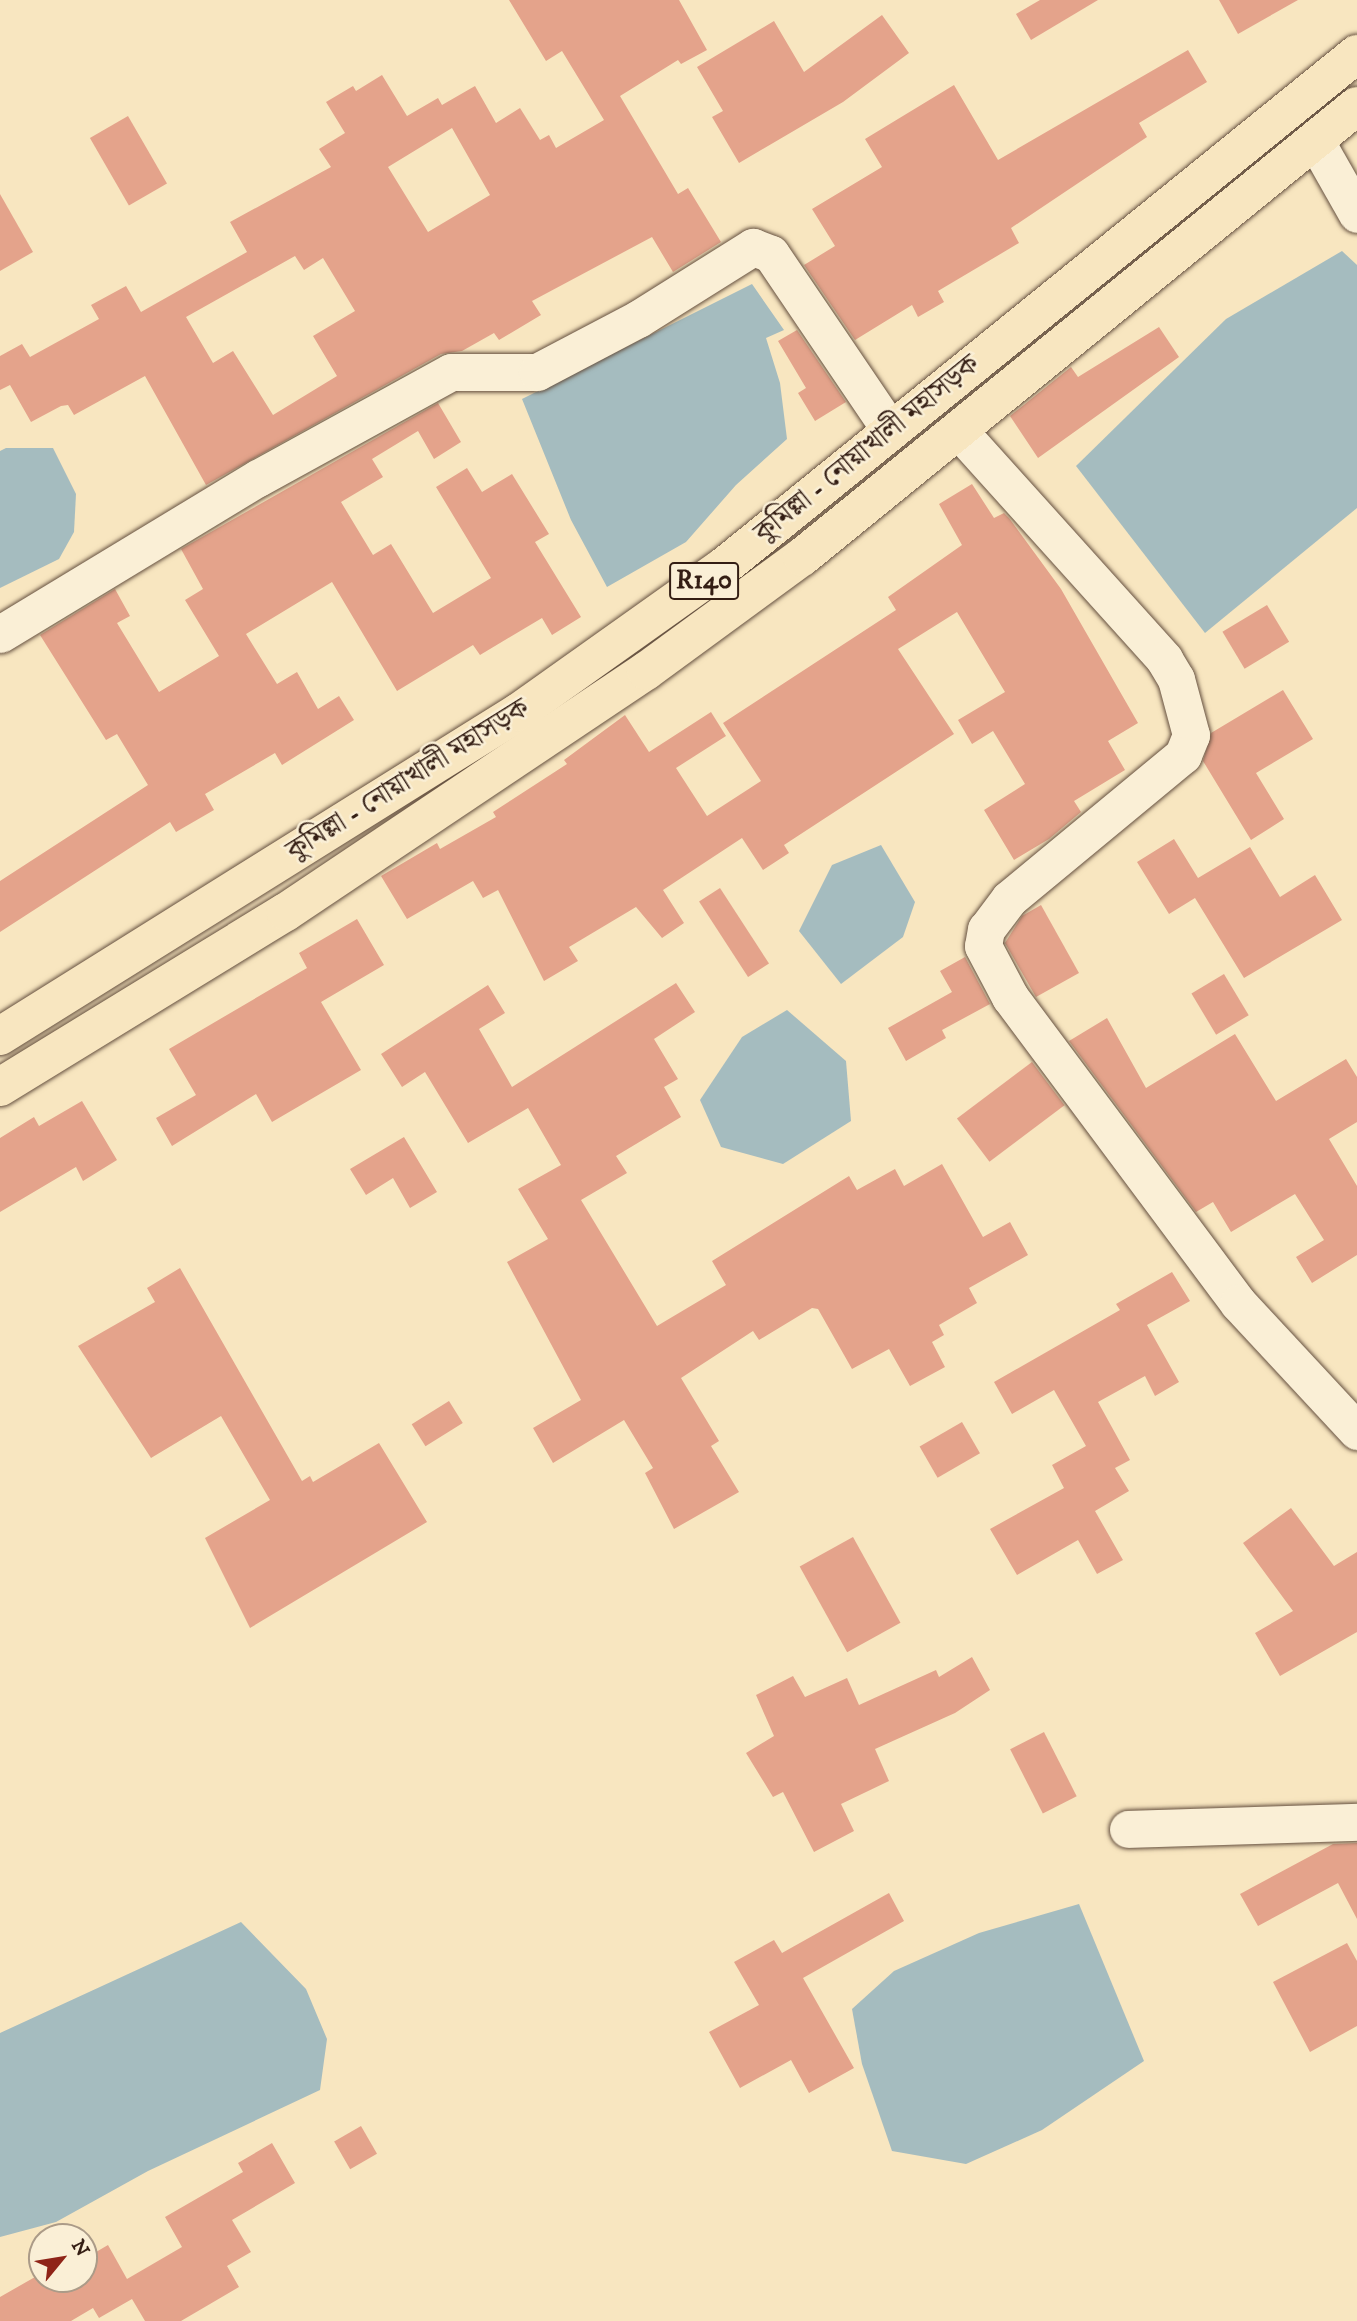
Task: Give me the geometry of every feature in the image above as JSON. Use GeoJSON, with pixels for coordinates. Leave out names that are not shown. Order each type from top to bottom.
{"type":"FeatureCollection","features":[{"type":"Feature","properties":{"kind":"main road","name":"কুমিল্লা - নোয়াখালী মহাসড়ক"},"geometry":{"type":"LineString","coordinates":[[0,1036],[519,712],[722,568],[889,428],[1357,54]]}},
{"type":"Feature","properties":{"kind":"main road","name":"কুমিল্লা - নোয়াখালী মহাসড়ক"},"geometry":{"type":"LineString","coordinates":[[0,1087],[286,912],[594,707],[802,557],[1357,106]]}},
{"type":"Feature","properties":{"kind":"street"},"geometry":{"type":"LineString","coordinates":[[1315,140],[1357,214]]}},
{"type":"Feature","properties":{"kind":"street"},"geometry":{"type":"LineString","coordinates":[[0,634],[246,485],[451,372],[537,372],[638,319],[754,247],[771,254],[889,428]]}},
{"type":"Feature","properties":{"kind":"street"},"geometry":{"type":"LineString","coordinates":[[959,431],[1164,659],[1176,679],[1191,735],[1183,755],[1009,898],[986,929],[983,946],[1010,997],[1214,1272],[1357,1432]]}},
{"type":"Feature","properties":{"kind":"street"},"geometry":{"type":"LineString","coordinates":[[1128,1829],[1357,1822]]}},
{"type":"Feature","properties":{"kind":"water"},"geometry":{"type":"Polygon","coordinates":[[[1342,251],[1357,265],[1357,508],[1205,633],[1076,466],[1226,319],[1342,251]]]}},
{"type":"Feature","properties":{"kind":"water"},"geometry":{"type":"Polygon","coordinates":[[[752,284],[784,330],[766,338],[780,383],[787,439],[736,485],[686,542],[607,587],[571,520],[522,399],[752,284]]]}},
{"type":"Feature","properties":{"kind":"water"},"geometry":{"type":"Polygon","coordinates":[[[6,448],[53,448],[76,494],[74,532],[59,559],[0,588],[0,451],[6,448]]]}},
{"type":"Feature","properties":{"kind":"water"},"geometry":{"type":"Polygon","coordinates":[[[881,845],[915,902],[903,937],[841,984],[799,931],[832,865],[881,845]]]}},
{"type":"Feature","properties":{"kind":"water"},"geometry":{"type":"Polygon","coordinates":[[[787,1010],[846,1061],[851,1121],[783,1164],[721,1147],[700,1100],[742,1037],[787,1010]]]}},
{"type":"Feature","properties":{"kind":"water"},"geometry":{"type":"Polygon","coordinates":[[[1079,1904],[1144,2061],[1042,2130],[966,2164],[892,2151],[862,2064],[852,2009],[894,1971],[979,1933],[1079,1904]]]}},
{"type":"Feature","properties":{"kind":"water"},"geometry":{"type":"Polygon","coordinates":[[[241,1922],[306,1989],[327,2039],[320,2090],[148,2171],[56,2222],[28,2223],[28,2230],[0,2237],[0,2033],[241,1922]]]}},
{"type":"Feature","properties":{"kind":"building"},"geometry":{"type":"Polygon","coordinates":[[[509,0],[679,0],[707,50],[681,64],[678,60],[620,96],[678,194],[688,188],[721,242],[673,272],[652,237],[532,301],[541,315],[499,340],[494,333],[462,351],[441,354],[206,485],[145,376],[74,415],[68,405],[61,406],[31,422],[10,385],[0,390],[0,356],[22,344],[30,357],[99,319],[91,305],[126,286],[141,312],[247,252],[230,222],[331,167],[319,149],[345,133],[326,102],[353,86],[356,91],[382,75],[407,116],[438,98],[442,105],[475,86],[496,123],[520,108],[540,140],[549,135],[556,148],[604,120],[562,51],[546,61],[509,0]],[[452,128],[388,167],[428,232],[490,195],[452,128]],[[295,256],[186,317],[213,363],[233,351],[273,415],[337,376],[313,336],[355,311],[323,258],[304,270],[295,256]]]}},
{"type":"Feature","properties":{"kind":"building"},"geometry":{"type":"Polygon","coordinates":[[[1040,0],[1098,0],[1031,40],[1016,14],[1040,0]]]}},
{"type":"Feature","properties":{"kind":"building"},"geometry":{"type":"Polygon","coordinates":[[[1219,0],[1298,0],[1238,34],[1219,0]]]}},
{"type":"Feature","properties":{"kind":"building"},"geometry":{"type":"Polygon","coordinates":[[[882,15],[909,53],[843,102],[739,163],[712,117],[723,111],[697,67],[774,21],[804,72],[882,15]]]}},
{"type":"Feature","properties":{"kind":"building"},"geometry":{"type":"Polygon","coordinates":[[[1188,50],[1207,82],[1139,123],[1147,137],[1011,228],[1019,243],[938,291],[944,302],[918,317],[912,305],[855,340],[804,265],[835,246],[812,209],[882,167],[865,139],[954,85],[998,160],[1188,50]]]}},
{"type":"Feature","properties":{"kind":"building"},"geometry":{"type":"Polygon","coordinates":[[[128,116],[167,184],[129,206],[90,138],[128,116]]]}},
{"type":"Feature","properties":{"kind":"building"},"geometry":{"type":"Polygon","coordinates":[[[0,194],[33,252],[0,271],[0,194]]]}},
{"type":"Feature","properties":{"kind":"building"},"geometry":{"type":"Polygon","coordinates":[[[1159,327],[1179,357],[1038,458],[1010,416],[1071,367],[1078,377],[1159,327]]]}},
{"type":"Feature","properties":{"kind":"building"},"geometry":{"type":"Polygon","coordinates":[[[797,330],[846,402],[815,421],[798,393],[806,388],[778,341],[797,330]]]}},
{"type":"Feature","properties":{"kind":"building"},"geometry":{"type":"Polygon","coordinates":[[[438,403],[461,442],[434,459],[418,431],[372,459],[383,477],[341,502],[373,555],[391,544],[433,613],[491,578],[436,487],[467,468],[482,492],[512,474],[549,534],[535,542],[581,617],[552,635],[542,618],[480,655],[473,645],[397,691],[332,582],[246,634],[277,684],[297,672],[318,709],[339,696],[354,720],[282,765],[275,753],[205,794],[214,810],[176,832],[170,822],[0,932],[0,881],[148,785],[117,734],[106,740],[40,635],[115,589],[130,616],[117,623],[159,692],[219,656],[185,600],[203,589],[181,549],[438,403]]]}},
{"type":"Feature","properties":{"kind":"building"},"geometry":{"type":"Polygon","coordinates":[[[972,484],[994,518],[1004,513],[1009,518],[1061,589],[1138,723],[1108,741],[1125,770],[1074,801],[1081,812],[1049,839],[1014,860],[984,810],[1025,784],[993,731],[972,744],[958,720],[1005,692],[957,612],[898,649],[954,734],[784,845],[789,853],[763,870],[742,838],[663,890],[684,923],[662,938],[636,907],[569,947],[578,961],[544,981],[498,890],[483,898],[473,881],[407,919],[381,876],[437,843],[440,849],[496,817],[493,812],[567,764],[564,760],[625,715],[649,752],[711,712],[726,736],[676,768],[707,816],[761,781],[723,723],[896,610],[888,597],[962,545],[939,504],[972,484]]]}},
{"type":"Feature","properties":{"kind":"building"},"geometry":{"type":"Polygon","coordinates":[[[1267,605],[1289,642],[1245,669],[1222,632],[1267,605]]]}},
{"type":"Feature","properties":{"kind":"building"},"geometry":{"type":"Polygon","coordinates":[[[1283,690],[1313,739],[1256,773],[1284,819],[1251,840],[1203,761],[1211,733],[1283,690]]]}},
{"type":"Feature","properties":{"kind":"building"},"geometry":{"type":"Polygon","coordinates":[[[1174,839],[1198,878],[1250,847],[1280,897],[1315,875],[1342,920],[1244,978],[1195,898],[1169,914],[1137,862],[1174,839]]]}},
{"type":"Feature","properties":{"kind":"building"},"geometry":{"type":"Polygon","coordinates":[[[720,888],[769,963],[748,977],[699,902],[720,888]]]}},
{"type":"Feature","properties":{"kind":"building"},"geometry":{"type":"Polygon","coordinates":[[[1041,905],[1079,973],[1036,997],[1005,943],[1022,916],[1041,905]]]}},
{"type":"Feature","properties":{"kind":"building"},"geometry":{"type":"Polygon","coordinates":[[[357,919],[384,965],[321,1002],[361,1070],[272,1122],[256,1094],[172,1146],[156,1118],[196,1095],[169,1049],[307,968],[299,953],[357,919]]]}},
{"type":"Feature","properties":{"kind":"building"},"geometry":{"type":"Polygon","coordinates":[[[965,957],[990,1004],[942,1030],[946,1038],[906,1061],[888,1028],[952,992],[940,971],[965,957]]]}},
{"type":"Feature","properties":{"kind":"building"},"geometry":{"type":"Polygon","coordinates":[[[1224,974],[1249,1015],[1216,1035],[1191,994],[1224,974]]]}},
{"type":"Feature","properties":{"kind":"building"},"geometry":{"type":"Polygon","coordinates":[[[676,983],[695,1012],[654,1039],[678,1079],[664,1087],[681,1117],[616,1156],[627,1173],[581,1200],[657,1326],[726,1285],[712,1261],[849,1176],[857,1190],[895,1169],[904,1186],[942,1164],[983,1237],[1010,1222],[1028,1255],[969,1288],[977,1303],[939,1325],[944,1335],[932,1342],[945,1367],[910,1386],[889,1349],[852,1369],[818,1309],[812,1308],[759,1340],[753,1331],[681,1378],[719,1441],[711,1446],[739,1492],[674,1529],[645,1473],[653,1468],[624,1420],[553,1463],[533,1428],[581,1400],[507,1262],[548,1239],[518,1189],[561,1165],[528,1108],[468,1143],[425,1072],[402,1087],[381,1054],[488,985],[505,1013],[479,1029],[512,1087],[676,983]]]}},
{"type":"Feature","properties":{"kind":"building"},"geometry":{"type":"Polygon","coordinates":[[[1107,1018],[1146,1088],[1235,1034],[1276,1101],[1346,1059],[1357,1077],[1357,1122],[1329,1139],[1357,1186],[1357,1255],[1312,1283],[1296,1257],[1324,1240],[1295,1194],[1231,1232],[1213,1202],[1196,1212],[1069,1041],[1107,1018]]]}},
{"type":"Feature","properties":{"kind":"building"},"geometry":{"type":"Polygon","coordinates":[[[1032,1062],[1064,1105],[989,1162],[957,1119],[1032,1062]]]}},
{"type":"Feature","properties":{"kind":"building"},"geometry":{"type":"Polygon","coordinates":[[[82,1101],[117,1160],[83,1181],[76,1167],[0,1212],[0,1138],[34,1117],[39,1126],[82,1101]]]}},
{"type":"Feature","properties":{"kind":"building"},"geometry":{"type":"Polygon","coordinates":[[[404,1137],[437,1192],[410,1208],[393,1178],[366,1195],[350,1169],[404,1137]]]}},
{"type":"Feature","properties":{"kind":"building"},"geometry":{"type":"Polygon","coordinates":[[[180,1268],[302,1481],[310,1476],[313,1482],[379,1443],[427,1522],[250,1628],[205,1538],[270,1500],[221,1416],[151,1458],[78,1346],[155,1302],[147,1288],[180,1268]]]}},
{"type":"Feature","properties":{"kind":"building"},"geometry":{"type":"Polygon","coordinates":[[[1172,1272],[1190,1301],[1147,1325],[1179,1382],[1155,1396],[1145,1376],[1098,1402],[1130,1460],[1115,1468],[1129,1491],[1095,1511],[1123,1560],[1097,1574],[1078,1540],[1017,1575],[990,1529],[1064,1488],[1052,1465],[1086,1446],[1054,1390],[1012,1414],[994,1382],[1120,1310],[1116,1304],[1172,1272]]]}},
{"type":"Feature","properties":{"kind":"building"},"geometry":{"type":"Polygon","coordinates":[[[449,1401],[463,1423],[425,1446],[412,1424],[449,1401]]]}},
{"type":"Feature","properties":{"kind":"building"},"geometry":{"type":"Polygon","coordinates":[[[962,1422],[980,1453],[938,1478],[920,1446],[962,1422]]]}},
{"type":"Feature","properties":{"kind":"building"},"geometry":{"type":"Polygon","coordinates":[[[1291,1508],[1334,1566],[1357,1552],[1357,1632],[1280,1676],[1255,1633],[1293,1611],[1243,1543],[1291,1508]]]}},
{"type":"Feature","properties":{"kind":"building"},"geometry":{"type":"Polygon","coordinates":[[[853,1537],[901,1623],[847,1652],[800,1567],[853,1537]]]}},
{"type":"Feature","properties":{"kind":"building"},"geometry":{"type":"Polygon","coordinates":[[[972,1657],[990,1690],[955,1713],[875,1749],[889,1781],[841,1804],[854,1831],[814,1852],[783,1792],[773,1797],[746,1753],[774,1736],[756,1695],[793,1676],[805,1697],[847,1678],[859,1705],[936,1670],[939,1677],[972,1657]]]}},
{"type":"Feature","properties":{"kind":"building"},"geometry":{"type":"Polygon","coordinates":[[[1044,1732],[1077,1796],[1043,1813],[1010,1749],[1044,1732]]]}},
{"type":"Feature","properties":{"kind":"building"},"geometry":{"type":"Polygon","coordinates":[[[1357,1843],[1357,1919],[1338,1883],[1258,1926],[1240,1894],[1333,1844],[1357,1843]]]}},
{"type":"Feature","properties":{"kind":"building"},"geometry":{"type":"Polygon","coordinates":[[[889,1893],[904,1921],[803,1978],[854,2068],[809,2093],[791,2060],[740,2088],[709,2032],[759,2005],[734,1962],[774,1940],[782,1953],[889,1893]]]}},
{"type":"Feature","properties":{"kind":"building"},"geometry":{"type":"Polygon","coordinates":[[[1347,1943],[1357,1961],[1357,2026],[1310,2052],[1273,1982],[1347,1943]]]}},
{"type":"Feature","properties":{"kind":"building"},"geometry":{"type":"Polygon","coordinates":[[[361,2126],[377,2154],[350,2169],[334,2142],[361,2126]]]}},
{"type":"Feature","properties":{"kind":"building"},"geometry":{"type":"Polygon","coordinates":[[[272,2143],[295,2183],[232,2220],[251,2252],[227,2266],[239,2287],[181,2321],[145,2321],[132,2299],[99,2318],[93,2308],[71,2321],[0,2321],[0,2297],[28,2281],[28,2293],[98,2293],[98,2251],[108,2245],[127,2279],[182,2247],[165,2217],[243,2172],[238,2163],[272,2143]]]}}]}
